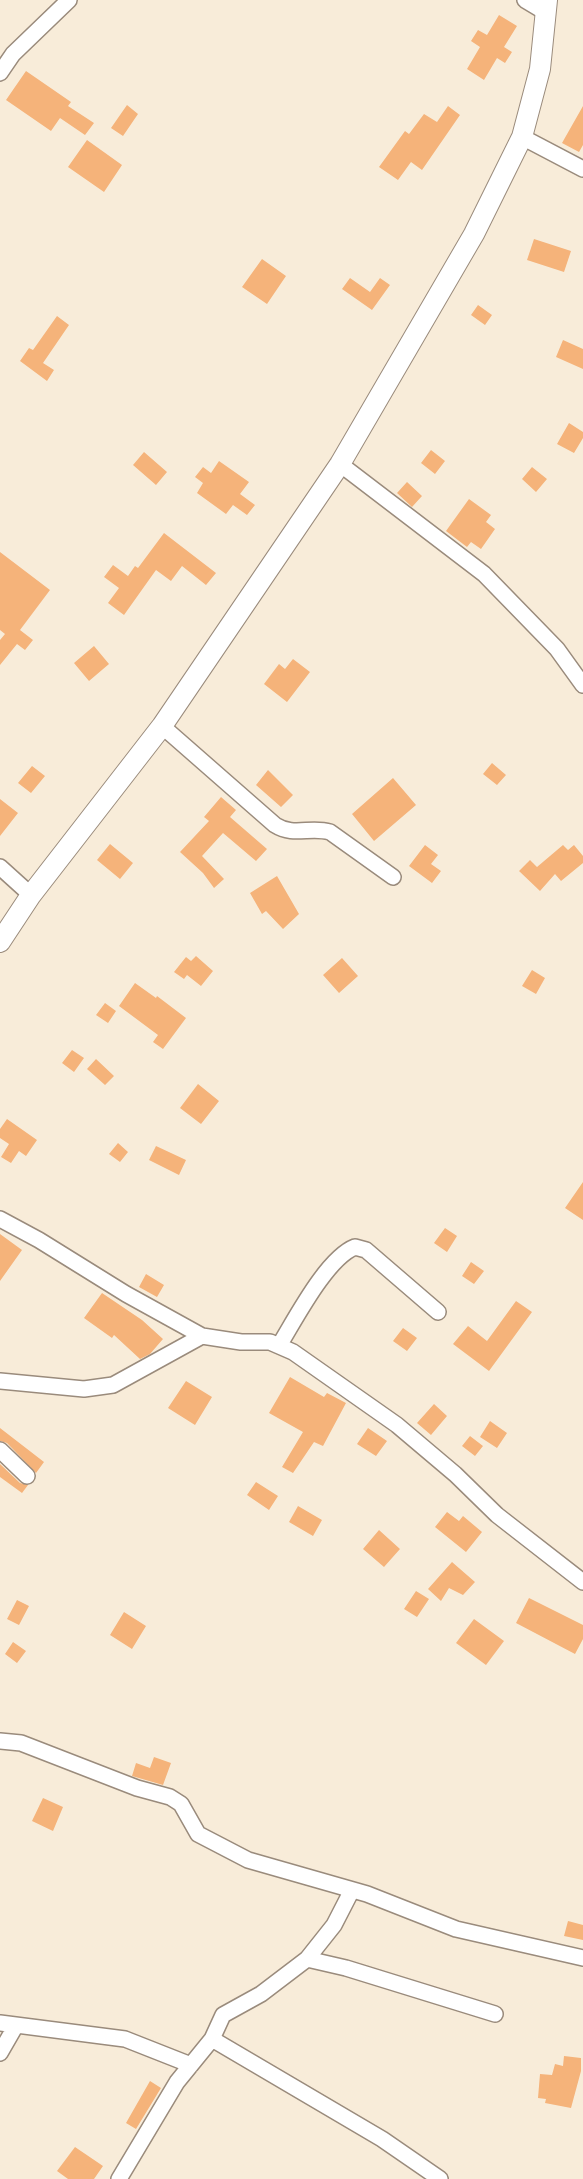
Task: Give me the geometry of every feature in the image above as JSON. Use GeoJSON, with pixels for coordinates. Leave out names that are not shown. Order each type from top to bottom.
{"type":"FeatureCollection","features":[{"type":"Feature","properties":{"kind":"main road"},"geometry":{"type":"LineString","coordinates":[[0,942],[32,895],[162,726],[340,464],[474,234],[522,137],[540,69],[546,6]]}},
{"type":"Feature","properties":{"kind":"street"},"geometry":{"type":"LineString","coordinates":[[0,73],[13,54],[69,0]]}},
{"type":"Feature","properties":{"kind":"street"},"geometry":{"type":"LineString","coordinates":[[525,0],[546,6]]}},
{"type":"Feature","properties":{"kind":"street"},"geometry":{"type":"LineString","coordinates":[[522,137],[583,169]]}},
{"type":"Feature","properties":{"kind":"street"},"geometry":{"type":"LineString","coordinates":[[340,464],[484,574],[557,649],[583,685]]}},
{"type":"Feature","properties":{"kind":"street"},"geometry":{"type":"LineString","coordinates":[[162,726],[275,825],[291,833],[320,829],[330,832],[393,877]]}},
{"type":"Feature","properties":{"kind":"street"},"geometry":{"type":"LineString","coordinates":[[0,867],[32,895]]}},
{"type":"Feature","properties":{"kind":"street"},"geometry":{"type":"LineString","coordinates":[[0,1220],[39,1240],[126,1294],[202,1336],[280,1344],[397,1425],[455,1474],[497,1515],[583,1582]]}},
{"type":"Feature","properties":{"kind":"street"},"geometry":{"type":"LineString","coordinates":[[280,1344],[342,1254],[355,1247],[366,1250],[438,1312]]}},
{"type":"Feature","properties":{"kind":"street"},"geometry":{"type":"LineString","coordinates":[[0,1381],[84,1389],[113,1385],[202,1336]]}},
{"type":"Feature","properties":{"kind":"street"},"geometry":{"type":"LineString","coordinates":[[0,1450],[27,1476]]}},
{"type":"Feature","properties":{"kind":"street"},"geometry":{"type":"LineString","coordinates":[[0,1741],[21,1743],[137,1788],[170,1797],[181,1804],[198,1834],[248,1860],[352,1890],[456,1929],[583,1958]]}},
{"type":"Feature","properties":{"kind":"street"},"geometry":{"type":"LineString","coordinates":[[119,2179],[177,2082],[212,2039],[223,2015],[261,1994],[307,1959],[334,1925],[352,1890]]}},
{"type":"Feature","properties":{"kind":"street"},"geometry":{"type":"LineString","coordinates":[[307,1959],[346,1968],[495,2014]]}},
{"type":"Feature","properties":{"kind":"street"},"geometry":{"type":"LineString","coordinates":[[0,2053],[7,2025],[125,2039],[191,2065]]}},
{"type":"Feature","properties":{"kind":"street"},"geometry":{"type":"LineString","coordinates":[[212,2039],[382,2139],[440,2179]]}},
{"type":"Feature","properties":{"kind":"building"},"geometry":{"type":"Polygon","coordinates":[[[499,15],[517,26],[504,47],[512,52],[505,63],[497,58],[484,80],[467,69],[480,47],[471,41],[478,30],[487,35],[499,15]]]}},
{"type":"Feature","properties":{"kind":"building"},"geometry":{"type":"Polygon","coordinates":[[[26,71],[71,102],[68,106],[94,123],[85,135],[60,118],[51,131],[6,100],[26,71]]]}},
{"type":"Feature","properties":{"kind":"building"},"geometry":{"type":"Polygon","coordinates":[[[127,105],[138,114],[123,136],[111,128],[127,105]]]}},
{"type":"Feature","properties":{"kind":"building"},"geometry":{"type":"Polygon","coordinates":[[[448,106],[460,115],[422,170],[411,162],[398,180],[379,167],[405,131],[409,134],[424,114],[437,122],[448,106]]]}},
{"type":"Feature","properties":{"kind":"building"},"geometry":{"type":"Polygon","coordinates":[[[583,106],[583,145],[579,152],[562,143],[583,106]]]}},
{"type":"Feature","properties":{"kind":"building"},"geometry":{"type":"Polygon","coordinates":[[[87,140],[122,165],[104,192],[68,167],[87,140]]]}},
{"type":"Feature","properties":{"kind":"building"},"geometry":{"type":"Polygon","coordinates":[[[534,239],[571,251],[564,272],[527,260],[534,239]]]}},
{"type":"Feature","properties":{"kind":"building"},"geometry":{"type":"Polygon","coordinates":[[[262,259],[286,276],[267,304],[242,287],[262,259]]]}},
{"type":"Feature","properties":{"kind":"building"},"geometry":{"type":"Polygon","coordinates":[[[350,278],[370,292],[380,278],[390,285],[372,310],[342,289],[350,278]]]}},
{"type":"Feature","properties":{"kind":"building"},"geometry":{"type":"Polygon","coordinates":[[[478,305],[492,315],[485,325],[471,315],[478,305]]]}},
{"type":"Feature","properties":{"kind":"building"},"geometry":{"type":"Polygon","coordinates":[[[57,316],[69,325],[43,363],[54,370],[47,381],[20,361],[29,348],[33,350],[57,316]]]}},
{"type":"Feature","properties":{"kind":"building"},"geometry":{"type":"Polygon","coordinates":[[[563,340],[583,349],[583,369],[556,357],[563,340]]]}},
{"type":"Feature","properties":{"kind":"building"},"geometry":{"type":"Polygon","coordinates":[[[569,423],[583,432],[583,438],[574,453],[557,444],[569,423]]]}},
{"type":"Feature","properties":{"kind":"building"},"geometry":{"type":"Polygon","coordinates":[[[431,450],[445,461],[435,474],[421,463],[431,450]]]}},
{"type":"Feature","properties":{"kind":"building"},"geometry":{"type":"Polygon","coordinates":[[[144,452],[167,472],[156,485],[133,465],[144,452]]]}},
{"type":"Feature","properties":{"kind":"building"},"geometry":{"type":"Polygon","coordinates":[[[219,461],[249,482],[240,494],[255,505],[247,515],[233,505],[226,514],[197,493],[203,483],[195,477],[203,467],[211,473],[219,461]]]}},
{"type":"Feature","properties":{"kind":"building"},"geometry":{"type":"Polygon","coordinates":[[[532,467],[547,479],[536,492],[522,479],[532,467]]]}},
{"type":"Feature","properties":{"kind":"building"},"geometry":{"type":"Polygon","coordinates":[[[407,482],[422,496],[412,507],[397,493],[407,482]]]}},
{"type":"Feature","properties":{"kind":"building"},"geometry":{"type":"Polygon","coordinates":[[[469,499],[491,515],[486,522],[495,529],[481,549],[471,542],[467,547],[446,531],[469,499]]]}},
{"type":"Feature","properties":{"kind":"building"},"geometry":{"type":"Polygon","coordinates":[[[164,533],[216,573],[206,585],[182,566],[171,581],[156,570],[124,615],[108,603],[119,588],[104,577],[113,565],[128,576],[135,566],[138,568],[164,533]]]}},
{"type":"Feature","properties":{"kind":"building"},"geometry":{"type":"Polygon","coordinates":[[[0,552],[50,590],[20,630],[33,640],[25,650],[17,644],[0,665],[0,640],[5,634],[0,630],[0,552]]]}},
{"type":"Feature","properties":{"kind":"building"},"geometry":{"type":"Polygon","coordinates":[[[94,646],[109,664],[89,681],[74,663],[94,646]]]}},
{"type":"Feature","properties":{"kind":"building"},"geometry":{"type":"Polygon","coordinates":[[[293,659],[310,672],[287,702],[264,684],[279,664],[285,669],[293,659]]]}},
{"type":"Feature","properties":{"kind":"building"},"geometry":{"type":"Polygon","coordinates":[[[492,763],[506,775],[497,785],[483,774],[492,763]]]}},
{"type":"Feature","properties":{"kind":"building"},"geometry":{"type":"Polygon","coordinates":[[[32,766],[45,776],[31,793],[18,783],[32,766]]]}},
{"type":"Feature","properties":{"kind":"building"},"geometry":{"type":"Polygon","coordinates":[[[268,770],[293,795],[281,807],[256,785],[268,770]]]}},
{"type":"Feature","properties":{"kind":"building"},"geometry":{"type":"Polygon","coordinates":[[[393,778],[416,805],[374,841],[352,814],[393,778]]]}},
{"type":"Feature","properties":{"kind":"building"},"geometry":{"type":"Polygon","coordinates":[[[221,797],[236,810],[230,817],[267,849],[256,861],[223,833],[202,856],[224,879],[214,888],[203,873],[180,852],[209,821],[204,817],[221,797]]]}},
{"type":"Feature","properties":{"kind":"building"},"geometry":{"type":"Polygon","coordinates":[[[0,799],[18,813],[0,836],[0,799]]]}},
{"type":"Feature","properties":{"kind":"building"},"geometry":{"type":"Polygon","coordinates":[[[110,844],[133,863],[120,879],[97,860],[110,844]]]}},
{"type":"Feature","properties":{"kind":"building"},"geometry":{"type":"Polygon","coordinates":[[[425,845],[438,855],[431,864],[441,871],[432,883],[409,866],[425,845]]]}},
{"type":"Feature","properties":{"kind":"building"},"geometry":{"type":"Polygon","coordinates":[[[563,845],[568,850],[574,845],[583,856],[583,863],[561,881],[555,874],[540,891],[519,871],[530,860],[537,867],[563,845]]]}},
{"type":"Feature","properties":{"kind":"building"},"geometry":{"type":"Polygon","coordinates":[[[277,876],[299,914],[283,929],[266,911],[262,914],[250,893],[277,876]]]}},
{"type":"Feature","properties":{"kind":"building"},"geometry":{"type":"Polygon","coordinates":[[[196,956],[213,971],[201,986],[187,975],[184,979],[174,972],[186,957],[191,961],[196,956]]]}},
{"type":"Feature","properties":{"kind":"building"},"geometry":{"type":"Polygon","coordinates":[[[342,958],[358,976],[339,993],[323,975],[342,958]]]}},
{"type":"Feature","properties":{"kind":"building"},"geometry":{"type":"Polygon","coordinates":[[[532,970],[545,978],[536,994],[522,986],[532,970]]]}},
{"type":"Feature","properties":{"kind":"building"},"geometry":{"type":"Polygon","coordinates":[[[135,983],[186,1018],[163,1049],[153,1042],[158,1035],[119,1006],[135,983]]]}},
{"type":"Feature","properties":{"kind":"building"},"geometry":{"type":"Polygon","coordinates":[[[105,1003],[116,1011],[108,1023],[96,1015],[105,1003]]]}},
{"type":"Feature","properties":{"kind":"building"},"geometry":{"type":"Polygon","coordinates":[[[72,1050],[84,1058],[74,1072],[62,1063],[72,1050]]]}},
{"type":"Feature","properties":{"kind":"building"},"geometry":{"type":"Polygon","coordinates":[[[96,1059],[114,1076],[105,1085],[87,1069],[96,1059]]]}},
{"type":"Feature","properties":{"kind":"building"},"geometry":{"type":"Polygon","coordinates":[[[198,1084],[219,1101],[201,1124],[180,1108],[198,1084]]]}},
{"type":"Feature","properties":{"kind":"building"},"geometry":{"type":"Polygon","coordinates":[[[7,1119],[37,1140],[26,1156],[19,1151],[11,1163],[1,1157],[9,1144],[0,1138],[0,1129],[7,1119]]]}},
{"type":"Feature","properties":{"kind":"building"},"geometry":{"type":"Polygon","coordinates":[[[118,1143],[128,1152],[120,1162],[109,1154],[118,1143]]]}},
{"type":"Feature","properties":{"kind":"building"},"geometry":{"type":"Polygon","coordinates":[[[156,1146],[186,1160],[179,1175],[149,1160],[156,1146]]]}},
{"type":"Feature","properties":{"kind":"building"},"geometry":{"type":"Polygon","coordinates":[[[583,1182],[583,1220],[565,1208],[583,1182]]]}},
{"type":"Feature","properties":{"kind":"building"},"geometry":{"type":"Polygon","coordinates":[[[445,1228],[457,1236],[447,1252],[434,1243],[445,1228]]]}},
{"type":"Feature","properties":{"kind":"building"},"geometry":{"type":"Polygon","coordinates":[[[0,1234],[22,1250],[0,1281],[0,1234]]]}},
{"type":"Feature","properties":{"kind":"building"},"geometry":{"type":"Polygon","coordinates":[[[471,1262],[484,1271],[474,1284],[462,1276],[471,1262]]]}},
{"type":"Feature","properties":{"kind":"building"},"geometry":{"type":"Polygon","coordinates":[[[146,1274],[164,1285],[157,1297],[139,1287],[146,1274]]]}},
{"type":"Feature","properties":{"kind":"building"},"geometry":{"type":"Polygon","coordinates":[[[102,1293],[142,1320],[163,1339],[150,1354],[140,1359],[114,1335],[112,1338],[84,1318],[102,1293]]]}},
{"type":"Feature","properties":{"kind":"building"},"geometry":{"type":"Polygon","coordinates":[[[516,1301],[532,1312],[489,1371],[453,1344],[468,1326],[487,1341],[516,1301]]]}},
{"type":"Feature","properties":{"kind":"building"},"geometry":{"type":"Polygon","coordinates":[[[403,1328],[417,1338],[407,1351],[393,1341],[403,1328]]]}},
{"type":"Feature","properties":{"kind":"building"},"geometry":{"type":"Polygon","coordinates":[[[290,1377],[324,1397],[327,1393],[346,1403],[323,1446],[314,1442],[293,1473],[282,1467],[303,1432],[269,1413],[290,1377]]]}},
{"type":"Feature","properties":{"kind":"building"},"geometry":{"type":"Polygon","coordinates":[[[186,1381],[212,1397],[195,1425],[168,1408],[186,1381]]]}},
{"type":"Feature","properties":{"kind":"building"},"geometry":{"type":"Polygon","coordinates":[[[434,1404],[447,1416],[431,1435],[417,1423],[434,1404]]]}},
{"type":"Feature","properties":{"kind":"building"},"geometry":{"type":"Polygon","coordinates":[[[490,1421],[507,1433],[497,1448],[480,1437],[490,1421]]]}},
{"type":"Feature","properties":{"kind":"building"},"geometry":{"type":"Polygon","coordinates":[[[0,1428],[44,1462],[36,1473],[7,1443],[0,1441],[0,1428]]]}},
{"type":"Feature","properties":{"kind":"building"},"geometry":{"type":"Polygon","coordinates":[[[368,1428],[387,1441],[376,1456],[357,1444],[368,1428]]]}},
{"type":"Feature","properties":{"kind":"building"},"geometry":{"type":"Polygon","coordinates":[[[470,1436],[483,1446],[475,1456],[462,1446],[470,1436]]]}},
{"type":"Feature","properties":{"kind":"building"},"geometry":{"type":"Polygon","coordinates":[[[0,1464],[20,1483],[28,1485],[22,1493],[0,1477],[0,1464]]]}},
{"type":"Feature","properties":{"kind":"building"},"geometry":{"type":"Polygon","coordinates":[[[256,1482],[278,1496],[269,1510],[247,1495],[256,1482]]]}},
{"type":"Feature","properties":{"kind":"building"},"geometry":{"type":"Polygon","coordinates":[[[298,1506],[322,1520],[313,1536],[289,1522],[298,1506]]]}},
{"type":"Feature","properties":{"kind":"building"},"geometry":{"type":"Polygon","coordinates":[[[447,1512],[459,1521],[463,1516],[482,1532],[466,1552],[435,1527],[447,1512]]]}},
{"type":"Feature","properties":{"kind":"building"},"geometry":{"type":"Polygon","coordinates":[[[379,1530],[400,1549],[384,1567],[363,1549],[379,1530]]]}},
{"type":"Feature","properties":{"kind":"building"},"geometry":{"type":"Polygon","coordinates":[[[452,1562],[475,1582],[463,1595],[449,1588],[441,1601],[428,1589],[452,1562]]]}},
{"type":"Feature","properties":{"kind":"building"},"geometry":{"type":"Polygon","coordinates":[[[416,1591],[429,1599],[417,1617],[404,1609],[416,1591]]]}},
{"type":"Feature","properties":{"kind":"building"},"geometry":{"type":"Polygon","coordinates":[[[529,1598],[583,1625],[583,1639],[575,1654],[516,1623],[529,1598]]]}},
{"type":"Feature","properties":{"kind":"building"},"geometry":{"type":"Polygon","coordinates":[[[17,1600],[29,1606],[19,1625],[7,1619],[17,1600]]]}},
{"type":"Feature","properties":{"kind":"building"},"geometry":{"type":"Polygon","coordinates":[[[124,1612],[146,1626],[132,1649],[110,1635],[124,1612]]]}},
{"type":"Feature","properties":{"kind":"building"},"geometry":{"type":"Polygon","coordinates":[[[474,1619],[504,1641],[486,1665],[456,1643],[474,1619]]]}},
{"type":"Feature","properties":{"kind":"building"},"geometry":{"type":"Polygon","coordinates":[[[13,1642],[26,1651],[17,1663],[5,1654],[13,1642]]]}},
{"type":"Feature","properties":{"kind":"building"},"geometry":{"type":"Polygon","coordinates":[[[154,1757],[171,1763],[163,1785],[132,1776],[136,1763],[150,1768],[154,1757]]]}},
{"type":"Feature","properties":{"kind":"building"},"geometry":{"type":"Polygon","coordinates":[[[43,1798],[63,1807],[53,1831],[32,1821],[43,1798]]]}},
{"type":"Feature","properties":{"kind":"building"},"geometry":{"type":"Polygon","coordinates":[[[568,1921],[583,1925],[583,1940],[564,1936],[568,1921]]]}},
{"type":"Feature","properties":{"kind":"building"},"geometry":{"type":"Polygon","coordinates":[[[564,2056],[581,2058],[581,2071],[571,2108],[545,2103],[546,2099],[538,2098],[540,2074],[552,2075],[555,2064],[563,2066],[564,2056]]]}},
{"type":"Feature","properties":{"kind":"building"},"geometry":{"type":"Polygon","coordinates":[[[150,2081],[161,2088],[136,2129],[126,2123],[150,2081]]]}},
{"type":"Feature","properties":{"kind":"building"},"geometry":{"type":"Polygon","coordinates":[[[75,2147],[103,2166],[94,2179],[68,2179],[57,2171],[75,2147]]]}}]}
